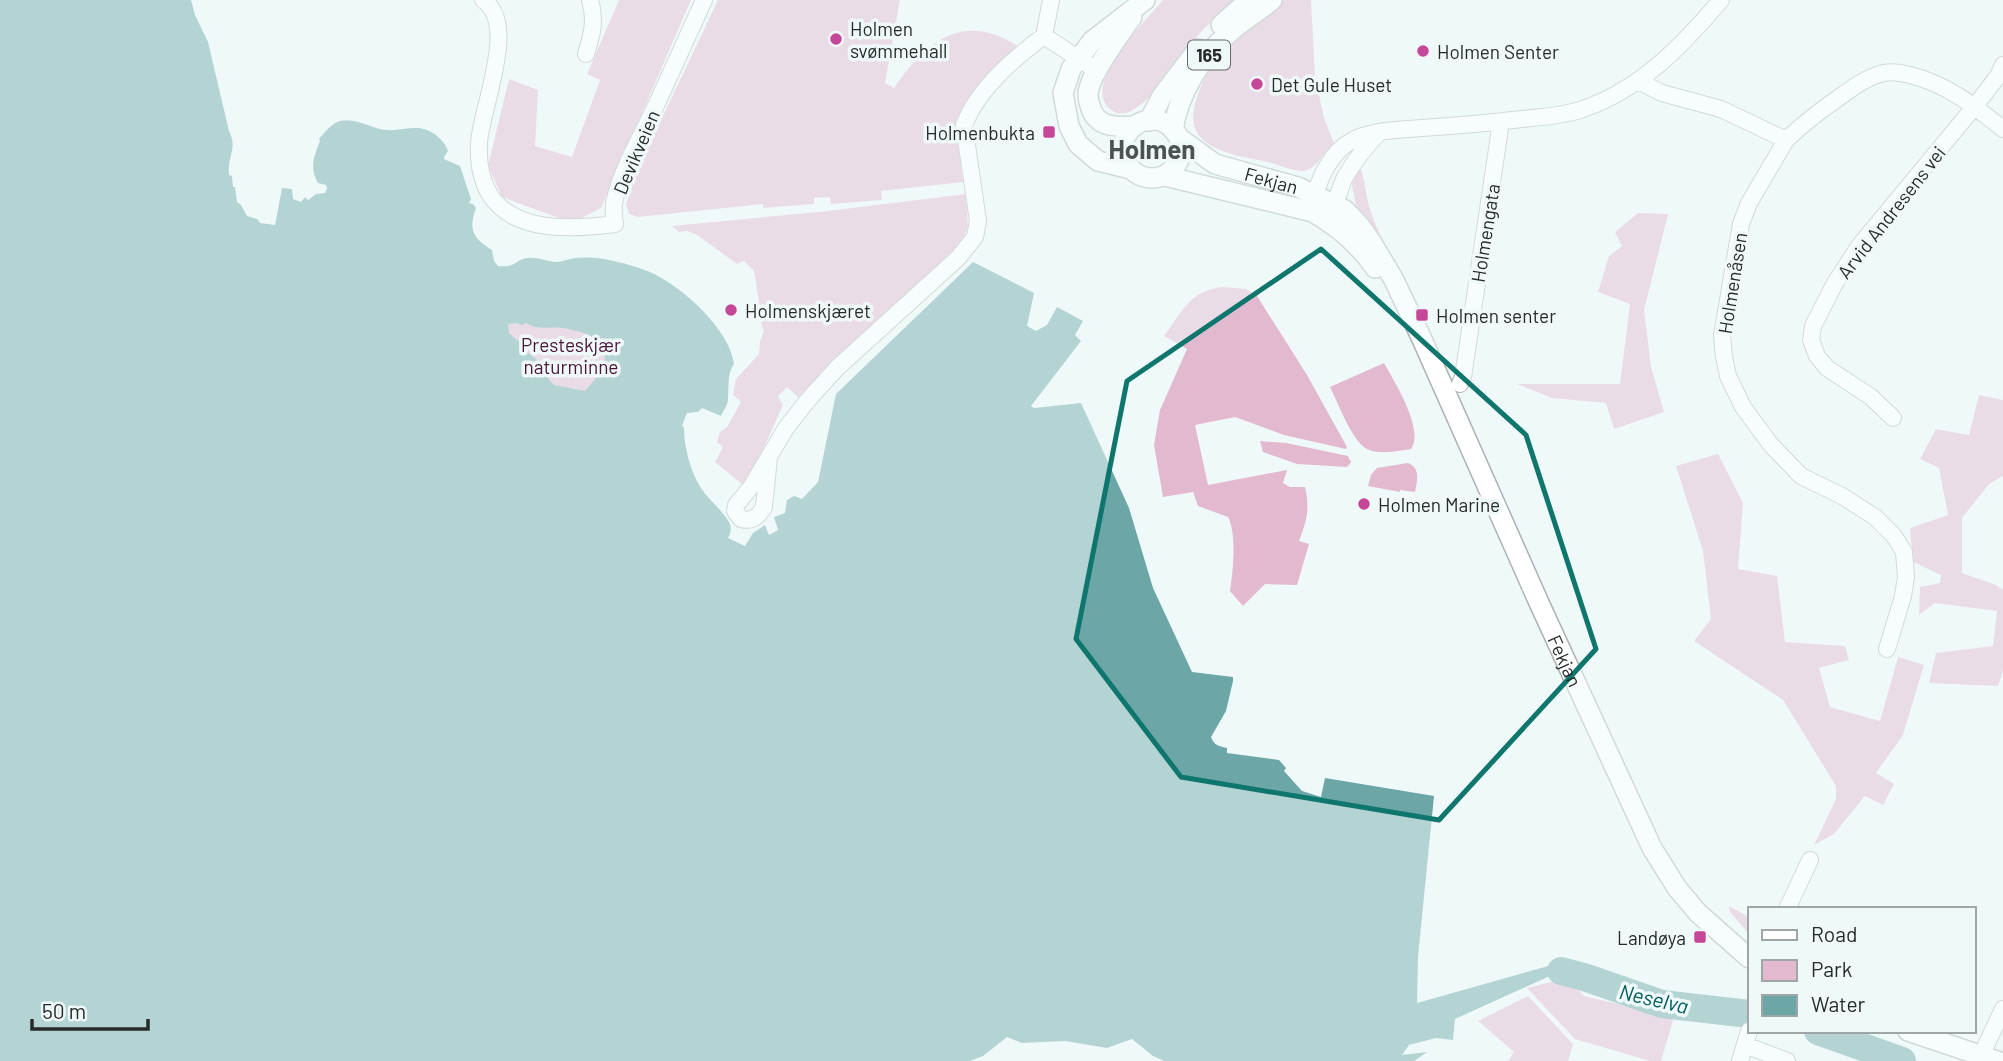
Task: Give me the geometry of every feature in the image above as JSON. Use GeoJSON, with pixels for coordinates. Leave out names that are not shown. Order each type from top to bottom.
{"type":"FeatureCollection","features":[{"type":"Feature","properties":{"kind":"main road","name":"165"},"geometry":{"type":"LineString","coordinates":[[1142,123],[1198,49],[1249,0]]}},
{"type":"Feature","properties":{"kind":"main road","name":"165"},"geometry":{"type":"LineString","coordinates":[[1176,134],[1175,113],[1186,89],[1207,57],[1229,33],[1272,0]]}},
{"type":"Feature","properties":{"kind":"main road"},"geometry":{"type":"LineString","coordinates":[[1142,2],[1096,71],[1088,93],[1091,109],[1104,124],[1118,127],[1142,123],[1158,121],[1176,134],[1180,155],[1172,170],[1165,176],[1147,178],[1138,175],[1126,162],[1124,142],[1128,133],[1142,123]]}},
{"type":"Feature","properties":{"kind":"main road"},"geometry":{"type":"LineString","coordinates":[[1131,169],[1098,160],[1078,144],[1066,116],[1063,93],[1078,57],[1092,41],[1142,2]]}},
{"type":"Feature","properties":{"kind":"main road","name":"Fekjan"},"geometry":{"type":"LineString","coordinates":[[1176,134],[1215,164],[1298,187],[1321,207],[1363,252],[1421,337],[1652,848],[1676,888],[1712,926],[1748,957]]}},
{"type":"Feature","properties":{"kind":"main road","name":"Fekjan"},"geometry":{"type":"LineString","coordinates":[[1165,176],[1321,207]]}},
{"type":"Feature","properties":{"kind":"main road"},"geometry":{"type":"LineString","coordinates":[[1914,1033],[1989,1058]]}},
{"type":"Feature","properties":{"kind":"street","name":"Devikveien"},"geometry":{"type":"LineString","coordinates":[[483,0],[491,5],[498,24],[499,44],[479,142],[479,168],[486,188],[496,204],[512,216],[538,225],[573,228],[615,224],[614,205],[619,185],[704,0]]}},
{"type":"Feature","properties":{"kind":"street"},"geometry":{"type":"LineString","coordinates":[[586,54],[594,28],[594,12],[590,0]]}},
{"type":"Feature","properties":{"kind":"street"},"geometry":{"type":"LineString","coordinates":[[769,458],[797,414],[837,368],[958,258],[975,237],[978,221],[964,125],[978,100],[1015,58],[1044,36],[1051,0]]}},
{"type":"Feature","properties":{"kind":"street"},"geometry":{"type":"LineString","coordinates":[[1321,207],[1320,178],[1341,148],[1355,138],[1379,133],[1556,116],[1580,110],[1638,81],[1692,33],[1721,0]]}},
{"type":"Feature","properties":{"kind":"street"},"geometry":{"type":"LineString","coordinates":[[1044,36],[1096,71]]}},
{"type":"Feature","properties":{"kind":"street","name":"Arvid Andresens vei"},"geometry":{"type":"LineString","coordinates":[[1893,418],[1871,397],[1827,368],[1817,356],[1811,340],[1812,326],[1835,283],[1860,246],[1975,106],[2003,65]]}},
{"type":"Feature","properties":{"kind":"street","name":"Holmenåsen"},"geometry":{"type":"LineString","coordinates":[[1886,649],[1903,596],[1906,577],[1904,552],[1894,536],[1875,517],[1842,496],[1801,476],[1771,445],[1743,407],[1728,376],[1722,335],[1741,224],[1749,202],[1786,140],[1803,123],[1864,80],[1885,72],[1899,72],[1944,87],[1975,106],[2003,129]]}},
{"type":"Feature","properties":{"kind":"street"},"geometry":{"type":"LineString","coordinates":[[1638,81],[1662,93],[1721,109],[1786,140]]}},
{"type":"Feature","properties":{"kind":"street","name":"Holmengata"},"geometry":{"type":"LineString","coordinates":[[1460,384],[1502,122]]}},
{"type":"Feature","properties":{"kind":"street"},"geometry":{"type":"LineString","coordinates":[[1321,207],[1344,179],[1360,152],[1379,133]]}},
{"type":"Feature","properties":{"kind":"street"},"geometry":{"type":"LineString","coordinates":[[1788,907],[1810,860]]}},
{"type":"Feature","properties":{"kind":"street"},"geometry":{"type":"LineString","coordinates":[[1989,1058],[2003,1009]]}},
{"type":"Feature","properties":{"kind":"street"},"geometry":{"type":"LineString","coordinates":[[1740,1061],[1747,1038],[1787,1061]]}},
{"type":"Feature","properties":{"kind":"highlighted area"},"geometry":{"type":"Polygon","coordinates":[[[1321,249],[1526,435],[1596,649],[1439,820],[1181,777],[1076,639],[1127,381],[1321,249]]]}},
{"type":"Feature","properties":{"kind":"green space"},"geometry":{"type":"Polygon","coordinates":[[[619,0],[691,0],[601,208],[572,223],[502,197],[488,166],[509,79],[538,90],[535,146],[572,157],[600,80],[587,74],[619,0]]]}},
{"type":"Feature","properties":{"kind":"green space"},"geometry":{"type":"Polygon","coordinates":[[[718,0],[900,0],[885,83],[894,88],[919,57],[947,36],[980,31],[1018,46],[983,82],[962,113],[957,135],[963,182],[881,191],[882,200],[831,204],[830,197],[814,198],[814,204],[763,208],[763,204],[638,217],[629,214],[626,205],[635,175],[718,0]]]}},
{"type":"Feature","properties":{"kind":"green space"},"geometry":{"type":"Polygon","coordinates":[[[1163,0],[1235,0],[1193,41],[1142,104],[1130,111],[1115,112],[1104,101],[1103,87],[1108,72],[1130,38],[1163,0]]]}},
{"type":"Feature","properties":{"kind":"green space"},"geometry":{"type":"Polygon","coordinates":[[[1284,0],[1311,0],[1315,77],[1324,118],[1334,143],[1316,164],[1303,171],[1219,150],[1198,135],[1194,123],[1199,90],[1217,60],[1284,0]]]}},
{"type":"Feature","properties":{"kind":"green space"},"geometry":{"type":"Polygon","coordinates":[[[1359,165],[1375,224],[1414,301],[1356,206],[1352,186],[1359,165]]]}},
{"type":"Feature","properties":{"kind":"green space"},"geometry":{"type":"Polygon","coordinates":[[[966,194],[968,227],[958,250],[798,397],[787,387],[778,396],[783,405],[752,474],[742,484],[715,462],[723,447],[717,442],[720,432],[727,427],[741,402],[733,395],[736,379],[759,354],[764,331],[754,271],[744,261],[737,264],[697,235],[687,231],[679,232],[672,226],[966,194]]]}},
{"type":"Feature","properties":{"kind":"green space"},"geometry":{"type":"Polygon","coordinates":[[[1638,213],[1668,214],[1644,310],[1651,367],[1664,412],[1614,429],[1606,403],[1552,398],[1517,384],[1620,384],[1630,304],[1598,292],[1609,256],[1622,246],[1615,232],[1638,213]]]}},
{"type":"Feature","properties":{"kind":"green space","name":"Presteskjær naturminne"},"geometry":{"type":"Polygon","coordinates":[[[651,276],[604,371],[583,399],[551,385],[511,341],[488,289],[651,276]]]}},
{"type":"Feature","properties":{"kind":"green space"},"geometry":{"type":"Polygon","coordinates":[[[1223,287],[1246,289],[1257,296],[1307,375],[1347,447],[1346,449],[1284,435],[1235,417],[1195,425],[1208,485],[1287,470],[1283,483],[1290,487],[1305,487],[1307,514],[1299,541],[1309,544],[1297,585],[1265,584],[1243,606],[1230,591],[1233,543],[1228,517],[1198,506],[1193,492],[1163,497],[1154,445],[1160,410],[1187,349],[1164,336],[1195,297],[1223,287]]]}},
{"type":"Feature","properties":{"kind":"green space"},"geometry":{"type":"Polygon","coordinates":[[[1384,363],[1411,418],[1414,441],[1411,449],[1383,452],[1372,451],[1361,445],[1330,387],[1384,363]]]}},
{"type":"Feature","properties":{"kind":"green space"},"geometry":{"type":"Polygon","coordinates":[[[1979,395],[2003,400],[2003,476],[1989,484],[1962,518],[1962,573],[2003,590],[2003,671],[1998,686],[1929,683],[1936,653],[1993,646],[1997,611],[1935,603],[1919,615],[1920,587],[1940,583],[1941,575],[1913,562],[1910,528],[1948,515],[1939,468],[1920,459],[1936,429],[1969,435],[1979,395]]]}},
{"type":"Feature","properties":{"kind":"green space"},"geometry":{"type":"Polygon","coordinates":[[[1260,441],[1286,443],[1348,456],[1351,462],[1347,467],[1297,464],[1263,452],[1260,441]]]}},
{"type":"Feature","properties":{"kind":"green space"},"geometry":{"type":"Polygon","coordinates":[[[1718,454],[1743,503],[1738,569],[1777,576],[1785,642],[1845,646],[1849,660],[1819,668],[1830,707],[1880,721],[1898,657],[1924,665],[1903,735],[1876,773],[1894,784],[1883,805],[1865,796],[1834,834],[1814,845],[1836,799],[1836,786],[1783,700],[1694,641],[1711,619],[1703,551],[1676,466],[1718,454]]]}},
{"type":"Feature","properties":{"kind":"green space"},"geometry":{"type":"Polygon","coordinates":[[[1408,463],[1416,471],[1415,492],[1368,486],[1371,475],[1377,468],[1408,463]]]}},
{"type":"Feature","properties":{"kind":"green space"},"geometry":{"type":"Polygon","coordinates":[[[1729,906],[1748,916],[1748,933],[1730,912],[1729,906]]]}},
{"type":"Feature","properties":{"kind":"green space"},"geometry":{"type":"Polygon","coordinates":[[[1567,978],[1584,996],[1674,1017],[1661,1061],[1650,1061],[1575,1039],[1527,988],[1567,978]]]}},
{"type":"Feature","properties":{"kind":"green space"},"geometry":{"type":"Polygon","coordinates":[[[1528,996],[1573,1044],[1568,1061],[1508,1061],[1514,1052],[1478,1021],[1528,996]]]}},
{"type":"Feature","properties":{"kind":"water"},"geometry":{"type":"Polygon","coordinates":[[[0,0],[191,0],[208,42],[232,137],[229,175],[232,176],[237,202],[247,216],[260,223],[275,225],[282,188],[292,189],[293,199],[301,202],[305,197],[308,200],[316,194],[325,193],[326,185],[318,183],[313,162],[319,139],[334,124],[346,120],[387,130],[420,128],[430,131],[446,146],[448,151],[444,159],[460,166],[471,199],[469,203],[476,208],[472,222],[474,233],[492,250],[498,266],[509,266],[528,258],[555,262],[588,258],[624,264],[663,278],[709,317],[726,340],[731,352],[734,364],[729,376],[728,401],[721,416],[702,408],[698,412],[687,413],[682,426],[690,464],[702,490],[729,522],[731,530],[728,538],[745,546],[753,533],[765,525],[769,535],[778,530],[774,517],[785,513],[787,500],[794,496],[802,499],[818,482],[836,394],[973,262],[1034,293],[1027,326],[1036,331],[1047,325],[1057,307],[1083,321],[1075,335],[1081,341],[1031,406],[1034,408],[1081,403],[1129,508],[1153,588],[1192,672],[1233,677],[1226,711],[1211,737],[1213,742],[1227,748],[1227,753],[1279,760],[1286,768],[1284,771],[1302,791],[1321,797],[1325,778],[1434,796],[1418,957],[1417,1003],[1559,963],[1561,971],[1455,1019],[1453,1040],[1436,1038],[1409,1045],[1402,1055],[1427,1052],[1414,1061],[1164,1061],[1153,1056],[1132,1039],[1107,1048],[1065,1041],[1022,1043],[1007,1037],[983,1056],[970,1061],[0,1061],[0,0]],[[526,323],[508,324],[509,333],[518,341],[521,339],[525,342],[525,350],[542,364],[550,381],[554,385],[585,391],[602,367],[605,357],[599,342],[591,336],[563,328],[540,328],[526,323]]]}},
{"type":"Feature","properties":{"kind":"waterway","name":"Neselva"},"geometry":{"type":"LineString","coordinates":[[1561,971],[1662,1004],[1748,1014]]}},
{"type":"Feature","properties":{"kind":"waterway","name":"Neselva"},"geometry":{"type":"LineString","coordinates":[[1824,1033],[1902,1061]]}},
{"type":"Feature","properties":{"kind":"place","name":"Holmen svømmehall"},"geometry":{"type":"Point","coordinates":[836,39]}},
{"type":"Feature","properties":{"kind":"place","name":"Holmen Senter"},"geometry":{"type":"Point","coordinates":[1423,51]}},
{"type":"Feature","properties":{"kind":"place","name":"Det Gule Huset"},"geometry":{"type":"Point","coordinates":[1257,84]}},
{"type":"Feature","properties":{"kind":"place","name":"Holmenbukta"},"geometry":{"type":"Point","coordinates":[1049,132]}},
{"type":"Feature","properties":{"kind":"place","name":"Holmenskjæret"},"geometry":{"type":"Point","coordinates":[731,310]}},
{"type":"Feature","properties":{"kind":"place","name":"Holmen senter"},"geometry":{"type":"Point","coordinates":[1422,315]}},
{"type":"Feature","properties":{"kind":"place","name":"Holmen Marine"},"geometry":{"type":"Point","coordinates":[1364,504]}},
{"type":"Feature","properties":{"kind":"place","name":"Landøya"},"geometry":{"type":"Point","coordinates":[1700,937]}},
{"type":"Feature","properties":{"kind":"district","name":"Holmen"},"geometry":{"type":"Point","coordinates":[1152,148]}}]}
